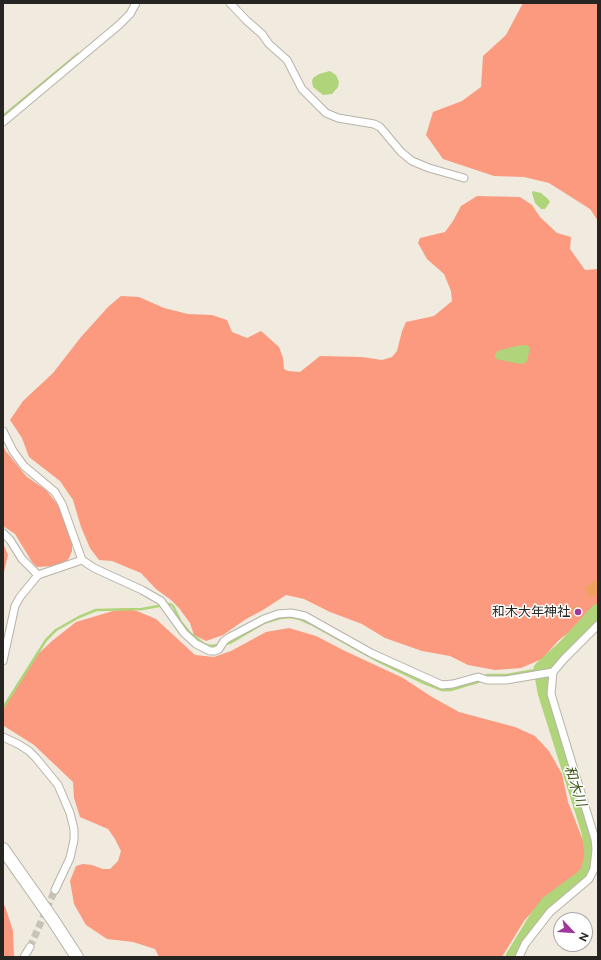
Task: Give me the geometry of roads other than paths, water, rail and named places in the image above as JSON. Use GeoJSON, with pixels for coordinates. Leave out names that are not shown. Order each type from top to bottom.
{"type":"FeatureCollection","features":[{"type":"Feature","properties":{"kind":"highway"},"geometry":{"type":"LineString","coordinates":[[3,849],[77,957]]}},
{"type":"Feature","properties":{"kind":"street"},"geometry":{"type":"LineString","coordinates":[[3,122],[118,25],[130,14],[136,3]]}},
{"type":"Feature","properties":{"kind":"street"},"geometry":{"type":"LineString","coordinates":[[230,3],[262,34],[269,44],[287,60],[302,89],[326,113],[338,118],[374,124],[380,127],[401,152],[412,161],[429,168],[464,178]]}},
{"type":"Feature","properties":{"kind":"street"},"geometry":{"type":"LineString","coordinates":[[3,431],[13,451],[24,466],[55,492],[62,504],[82,560],[94,568],[142,590],[161,601],[178,625],[196,644],[210,651],[217,651],[228,638],[264,619],[278,614],[291,613],[305,616],[371,653],[438,684],[453,684],[478,677],[486,680],[506,680],[551,673],[598,625]]}},
{"type":"Feature","properties":{"kind":"street"},"geometry":{"type":"LineString","coordinates":[[3,533],[15,546],[22,559],[38,576]]}},
{"type":"Feature","properties":{"kind":"street"},"geometry":{"type":"LineString","coordinates":[[3,661],[14,606],[20,598],[38,576],[82,560]]}},
{"type":"Feature","properties":{"kind":"street"},"geometry":{"type":"LineString","coordinates":[[519,957],[526,944],[550,912],[589,879],[594,869],[596,860],[595,839],[552,694],[551,673]]}},
{"type":"Feature","properties":{"kind":"street"},"geometry":{"type":"LineString","coordinates":[[3,737],[29,751],[36,758],[58,785],[70,813],[74,829],[74,840],[70,858],[55,890]]}},
{"type":"Feature","properties":{"kind":"street"},"geometry":{"type":"LineString","coordinates":[[24,957],[30,947]]}},
{"type":"Feature","properties":{"kind":"waterway"},"geometry":{"type":"LineString","coordinates":[[3,116],[78,54]]}},
{"type":"Feature","properties":{"kind":"waterway"},"geometry":{"type":"LineString","coordinates":[[3,708],[46,640],[56,630],[79,617],[96,610],[142,609],[170,604],[173,606],[181,622],[190,633],[204,644],[210,646],[219,645]]}},
{"type":"Feature","properties":{"kind":"waterway","name":"和木川"},"geometry":{"type":"LineString","coordinates":[[513,957],[538,916],[548,903],[581,879],[588,872],[592,855],[589,832],[545,692],[541,669],[564,648],[598,611]]}},
{"type":"Feature","properties":{"kind":"waterway"},"geometry":{"type":"LineString","coordinates":[[224,644],[230,643],[264,623],[280,618],[290,617],[300,619],[311,624],[376,660],[442,690],[451,690],[478,682],[487,675],[507,675],[541,669]]}},
{"type":"Feature","properties":{"kind":"tunnel"},"geometry":{"type":"LineString","coordinates":[[30,947],[55,890]]}},
{"type":"Feature","properties":{"kind":"place","name":"和木大年神社"},"geometry":{"type":"Point","coordinates":[578,612]}}]}
